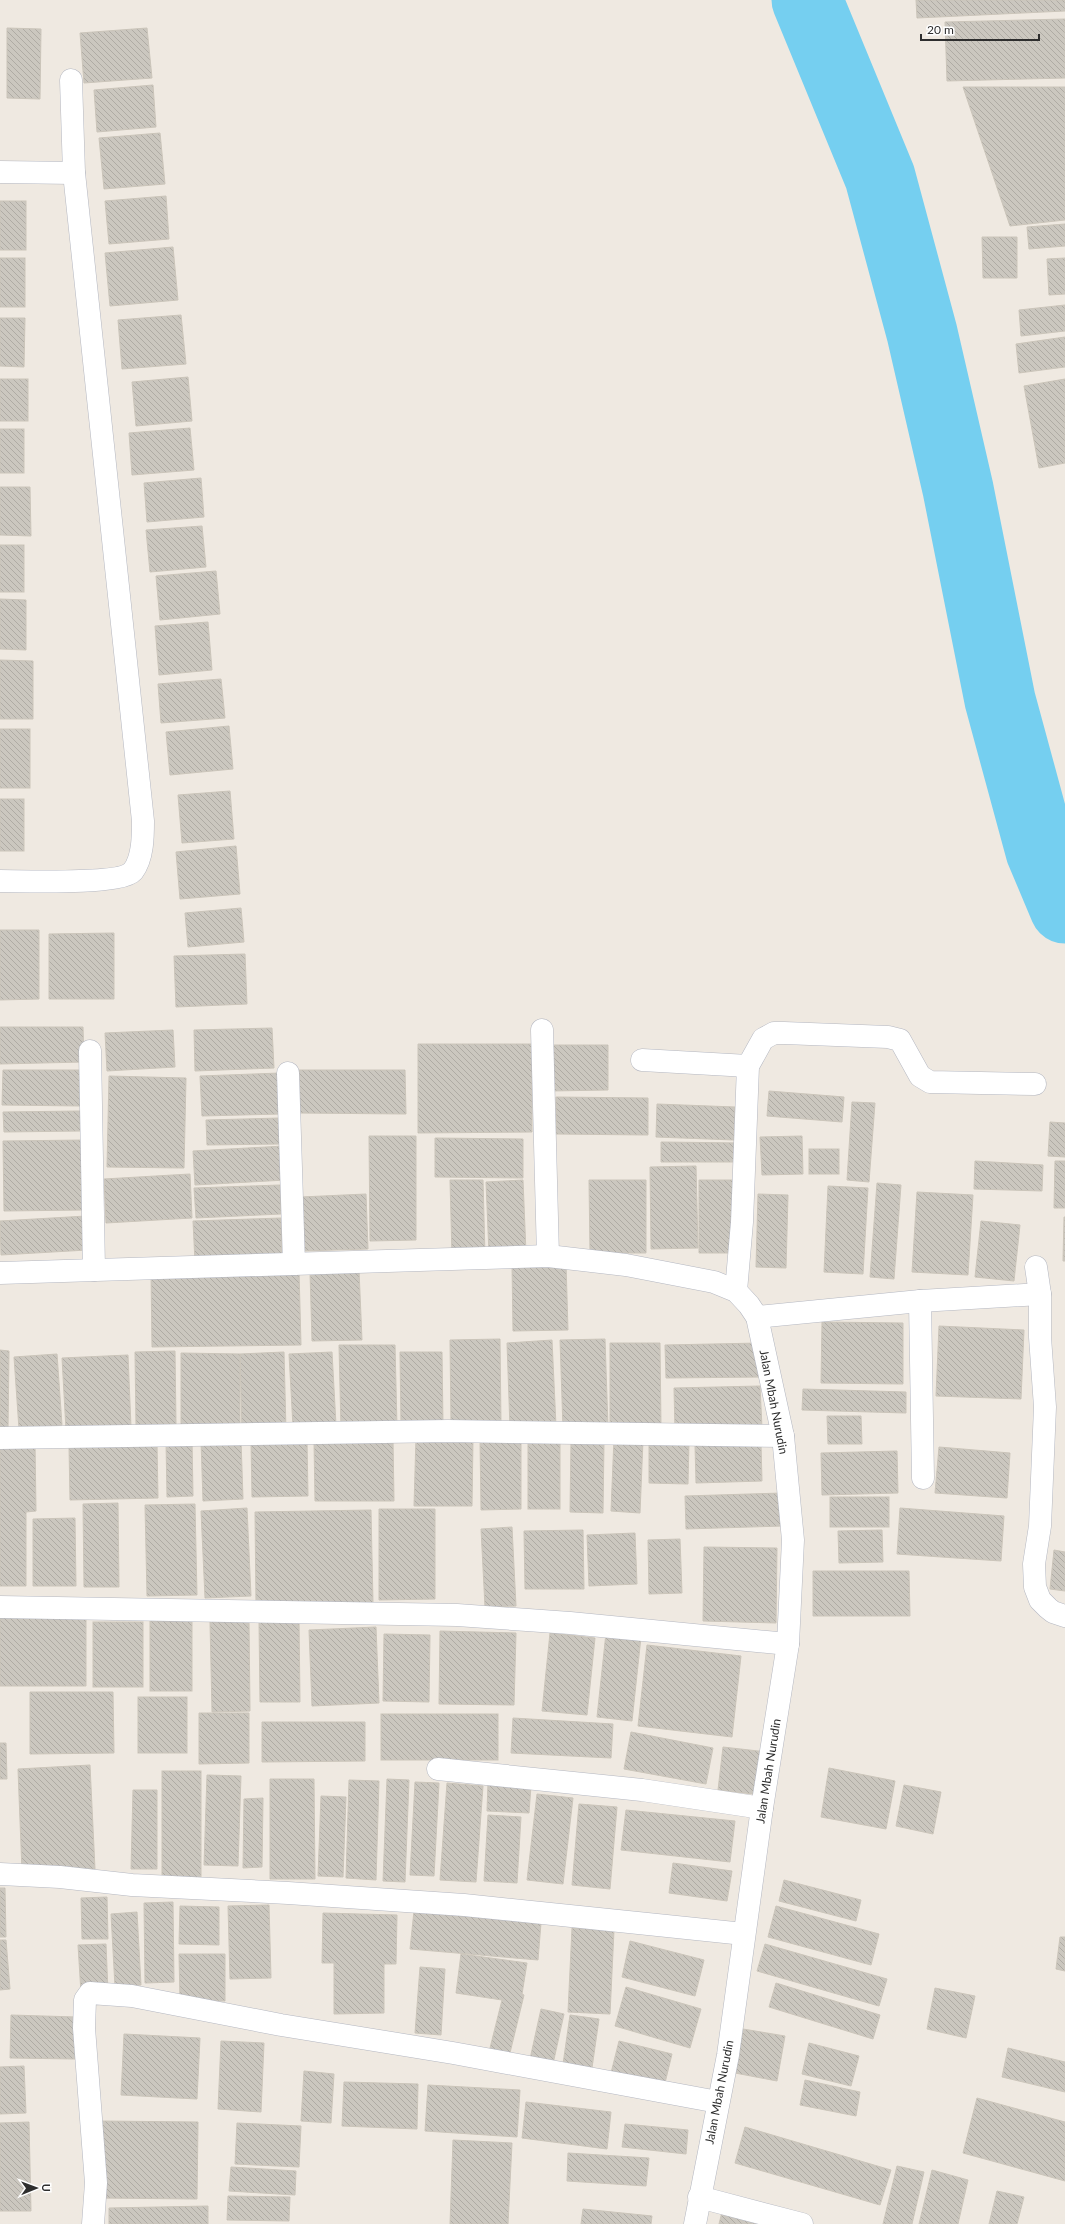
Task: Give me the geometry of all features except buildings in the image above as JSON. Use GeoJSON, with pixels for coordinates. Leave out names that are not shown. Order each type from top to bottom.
{"type":"FeatureCollection","features":[{"type":"Feature","properties":{"kind":"street"},"geometry":{"type":"LineString","coordinates":[[0,881],[101,880],[126,876],[135,866],[143,838],[142,813],[74,173],[72,80]]}},
{"type":"Feature","properties":{"kind":"street"},"geometry":{"type":"LineString","coordinates":[[0,172],[74,173]]}},
{"type":"Feature","properties":{"kind":"street"},"geometry":{"type":"LineString","coordinates":[[542,1030],[548,1256]]}},
{"type":"Feature","properties":{"kind":"street"},"geometry":{"type":"LineString","coordinates":[[736,1291],[742,1222],[748,1066],[763,1039],[774,1033],[888,1037],[900,1040],[920,1076],[930,1082],[1035,1084]]}},
{"type":"Feature","properties":{"kind":"street"},"geometry":{"type":"LineString","coordinates":[[90,1051],[94,1270]]}},
{"type":"Feature","properties":{"kind":"street"},"geometry":{"type":"LineString","coordinates":[[642,1060],[748,1066]]}},
{"type":"Feature","properties":{"kind":"street"},"geometry":{"type":"LineString","coordinates":[[288,1073],[294,1264]]}},
{"type":"Feature","properties":{"kind":"street"},"geometry":{"type":"LineString","coordinates":[[0,1273],[548,1256],[626,1265],[696,1277],[736,1291],[749,1304],[757,1317],[920,1301],[1040,1294]]}},
{"type":"Feature","properties":{"kind":"street"},"geometry":{"type":"LineString","coordinates":[[1036,1267],[1040,1294],[1040,1336],[1045,1407],[1040,1526],[1034,1564],[1035,1587],[1040,1600],[1048,1608],[1053,1612],[1065,1616]]}},
{"type":"Feature","properties":{"kind":"street"},"geometry":{"type":"LineString","coordinates":[[920,1301],[923,1478]]}},
{"type":"Feature","properties":{"kind":"street","name":"Jalan Mbah Nurudin"},"geometry":{"type":"LineString","coordinates":[[695,2224],[699,2197],[728,2055],[762,1808],[788,1644],[793,1540],[783,1436],[757,1317]]}},
{"type":"Feature","properties":{"kind":"street"},"geometry":{"type":"LineString","coordinates":[[0,1438],[448,1431],[783,1436]]}},
{"type":"Feature","properties":{"kind":"street"},"geometry":{"type":"LineString","coordinates":[[0,1607],[457,1615],[570,1622],[788,1644]]}},
{"type":"Feature","properties":{"kind":"street"},"geometry":{"type":"LineString","coordinates":[[438,1769],[642,1790],[762,1808]]}},
{"type":"Feature","properties":{"kind":"street"},"geometry":{"type":"LineString","coordinates":[[0,1874],[60,1877],[132,1885],[288,1893],[464,1905],[744,1934]]}},
{"type":"Feature","properties":{"kind":"street"},"geometry":{"type":"LineString","coordinates":[[93,2224],[96,2183],[84,2028],[85,2000],[90,1993],[132,1996],[281,2025],[453,2053],[718,2102]]}},
{"type":"Feature","properties":{"kind":"street"},"geometry":{"type":"LineString","coordinates":[[699,2197],[802,2224]]}},
{"type":"Feature","properties":{"kind":"waterway"},"geometry":{"type":"LineString","coordinates":[[807,0],[880,177],[922,333],[958,489],[1000,700],[1041,851],[1065,908]]}}]}
